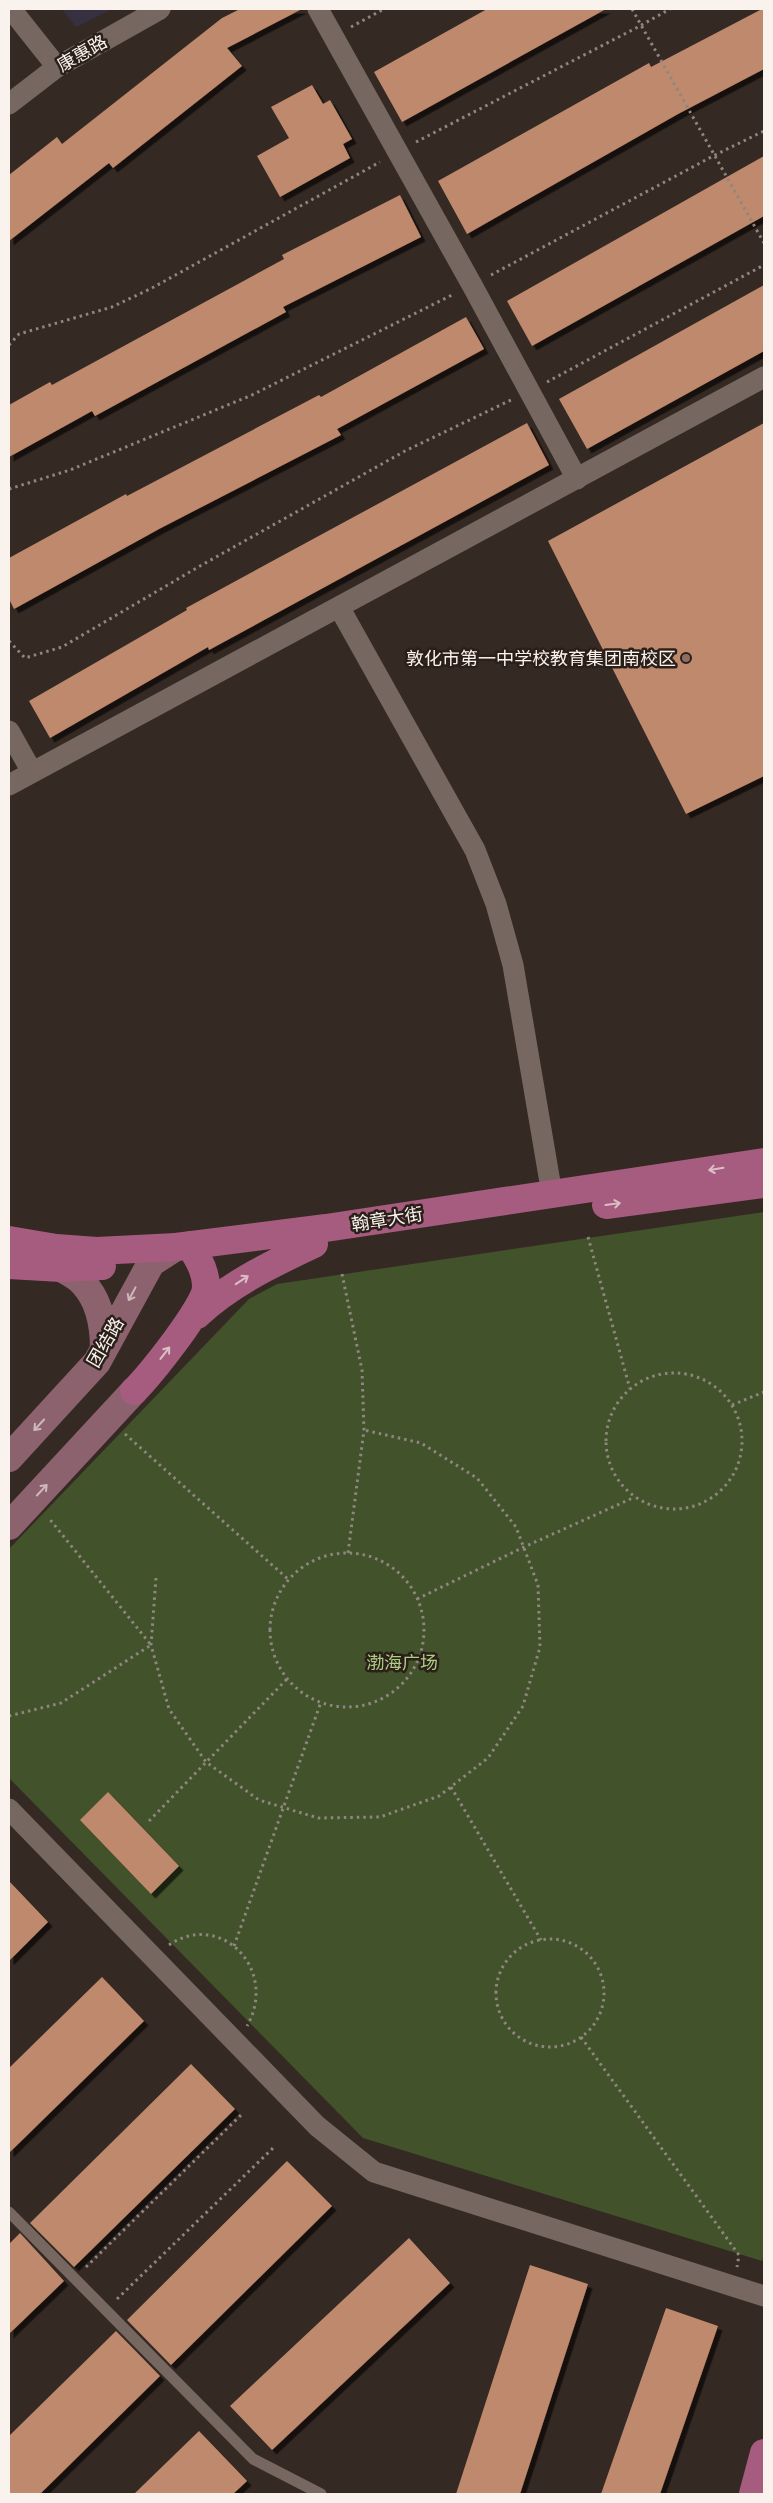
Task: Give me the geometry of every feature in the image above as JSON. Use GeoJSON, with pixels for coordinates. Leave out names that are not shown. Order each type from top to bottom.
{"type":"FeatureCollection","features":[{"type":"Feature","properties":{"kind":"main road","name":"翰章大街"},"geometry":{"type":"LineString","coordinates":[[188,1250],[764,1162]]}},
{"type":"Feature","properties":{"kind":"main road","name":"翰章大街"},"geometry":{"type":"LineString","coordinates":[[9,1240],[56,1248],[97,1251],[188,1250],[314,1244],[764,1184]]}},
{"type":"Feature","properties":{"kind":"main road"},"geometry":{"type":"LineString","coordinates":[[9,1526],[134,1391],[190,1321],[217,1296],[249,1276],[314,1244]]}},
{"type":"Feature","properties":{"kind":"main road"},"geometry":{"type":"LineString","coordinates":[[188,1250],[206,1289],[190,1321]]}},
{"type":"Feature","properties":{"kind":"main road","name":"团结路"},"geometry":{"type":"LineString","coordinates":[[9,1458],[97,1362],[150,1264],[188,1250]]}},
{"type":"Feature","properties":{"kind":"main road"},"geometry":{"type":"LineString","coordinates":[[9,1265],[60,1268],[150,1264]]}},
{"type":"Feature","properties":{"kind":"main road"},"geometry":{"type":"LineString","coordinates":[[60,1268],[83,1283],[97,1306],[104,1329],[104,1349]]}},
{"type":"Feature","properties":{"kind":"main road"},"geometry":{"type":"LineString","coordinates":[[753,2494],[764,2452]]}},
{"type":"Feature","properties":{"kind":"street"},"geometry":{"type":"LineString","coordinates":[[11,9],[57,67]]}},
{"type":"Feature","properties":{"kind":"street","name":"康惠路"},"geometry":{"type":"LineString","coordinates":[[9,104],[57,67],[160,9]]}},
{"type":"Feature","properties":{"kind":"street"},"geometry":{"type":"LineString","coordinates":[[318,9],[472,285],[577,479]]}},
{"type":"Feature","properties":{"kind":"street"},"geometry":{"type":"LineString","coordinates":[[9,785],[764,377]]}},
{"type":"Feature","properties":{"kind":"street"},"geometry":{"type":"LineString","coordinates":[[339,607],[475,850],[496,904],[513,964],[552,1194]]}},
{"type":"Feature","properties":{"kind":"street"},"geometry":{"type":"LineString","coordinates":[[9,731],[32,772]]}},
{"type":"Feature","properties":{"kind":"street"},"geometry":{"type":"LineString","coordinates":[[9,1809],[317,2126],[374,2172],[764,2296]]}},
{"type":"Feature","properties":{"kind":"lane"},"geometry":{"type":"LineString","coordinates":[[9,2212],[253,2459],[321,2494]]}},
{"type":"Feature","properties":{"kind":"path"},"geometry":{"type":"LineString","coordinates":[[333,36],[384,9]]}},
{"type":"Feature","properties":{"kind":"path"},"geometry":{"type":"LineString","coordinates":[[632,9],[764,243]]}},
{"type":"Feature","properties":{"kind":"path"},"geometry":{"type":"LineString","coordinates":[[9,345],[20,334],[112,307],[152,288],[397,152],[642,26],[670,9]]}},
{"type":"Feature","properties":{"kind":"path"},"geometry":{"type":"LineString","coordinates":[[9,489],[70,470],[252,395],[472,285],[714,155],[764,131]]}},
{"type":"Feature","properties":{"kind":"path"},"geometry":{"type":"LineString","coordinates":[[9,641],[25,658],[62,647],[200,566],[405,451],[529,392],[764,265]]}},
{"type":"Feature","properties":{"kind":"path"},"geometry":{"type":"LineString","coordinates":[[588,1238],[630,1390]]}},
{"type":"Feature","properties":{"kind":"path"},"geometry":{"type":"LineString","coordinates":[[342,1274],[362,1370],[364,1430],[348,1553]]}},
{"type":"Feature","properties":{"kind":"path"},"geometry":{"type":"LineString","coordinates":[[676,1373],[698,1377],[717,1388],[732,1405],[741,1426],[741,1450],[735,1472],[721,1490],[702,1503],[679,1509],[656,1506],[635,1497],[616,1476],[609,1463],[606,1441],[609,1420],[619,1400],[630,1390],[654,1375],[676,1373]]}},
{"type":"Feature","properties":{"kind":"path"},"geometry":{"type":"LineString","coordinates":[[732,1405],[764,1392]]}},
{"type":"Feature","properties":{"kind":"path"},"geometry":{"type":"LineString","coordinates":[[108,1420],[288,1580]]}},
{"type":"Feature","properties":{"kind":"path"},"geometry":{"type":"LineString","coordinates":[[156,1578],[151,1645],[169,1709],[206,1762],[259,1800],[318,1818],[380,1817],[439,1796],[488,1758],[523,1706],[540,1647],[538,1584],[516,1527],[477,1478],[421,1442],[364,1430]]}},
{"type":"Feature","properties":{"kind":"path"},"geometry":{"type":"LineString","coordinates":[[417,1598],[635,1497]]}},
{"type":"Feature","properties":{"kind":"path"},"geometry":{"type":"LineString","coordinates":[[44,1512],[151,1645]]}},
{"type":"Feature","properties":{"kind":"path"},"geometry":{"type":"LineString","coordinates":[[348,1553],[368,1555],[392,1566],[411,1585],[422,1610],[424,1636],[418,1662],[402,1684],[383,1699],[359,1706],[335,1707],[311,1699],[287,1679],[277,1665],[270,1641],[270,1617],[278,1593],[293,1574],[315,1559],[348,1553]]}},
{"type":"Feature","properties":{"kind":"path"},"geometry":{"type":"LineString","coordinates":[[9,1716],[61,1703],[151,1645]]}},
{"type":"Feature","properties":{"kind":"path"},"geometry":{"type":"LineString","coordinates":[[150,1821],[287,1679]]}},
{"type":"Feature","properties":{"kind":"path"},"geometry":{"type":"LineString","coordinates":[[234,1946],[320,1702]]}},
{"type":"Feature","properties":{"kind":"path"},"geometry":{"type":"LineString","coordinates":[[451,1787],[541,1940]]}},
{"type":"Feature","properties":{"kind":"path"},"geometry":{"type":"LineString","coordinates":[[152,1956],[178,1939],[197,1935],[217,1937],[234,1946],[247,1959],[255,1976],[258,1995],[254,2013],[244,2029],[233,2040]]}},
{"type":"Feature","properties":{"kind":"path"},"geometry":{"type":"LineString","coordinates":[[541,1940],[565,1941],[580,1949],[593,1960],[601,1976],[603,1992],[601,2009],[593,2024],[581,2037],[564,2045],[546,2047],[528,2043],[512,2032],[502,2018],[496,2000],[497,1982],[504,1964],[516,1951],[531,1942],[541,1940]]}},
{"type":"Feature","properties":{"kind":"path"},"geometry":{"type":"LineString","coordinates":[[581,2037],[739,2255],[734,2285]]}},
{"type":"Feature","properties":{"kind":"path"},"geometry":{"type":"LineString","coordinates":[[74,2278],[241,2116]]}},
{"type":"Feature","properties":{"kind":"path"},"geometry":{"type":"LineString","coordinates":[[105,2310],[273,2148]]}},
{"type":"Feature","properties":{"kind":"shaded area"},"geometry":{"type":"Polygon","coordinates":[[[62,9],[112,9],[76,27],[62,9]]]}},
{"type":"Feature","properties":{"kind":"green space","name":"渤海广场"},"geometry":{"type":"Polygon","coordinates":[[[764,1212],[764,2255],[762,2261],[363,2138],[9,1778],[9,1549],[249,1299],[277,1284],[764,1212]]]}},
{"type":"Feature","properties":{"kind":"building"},"geometry":{"type":"Polygon","coordinates":[[[240,9],[302,9],[227,48],[242,66],[113,168],[109,163],[9,241],[9,175],[57,137],[62,144],[222,18],[240,9]]]}},
{"type":"Feature","properties":{"kind":"building"},"geometry":{"type":"Polygon","coordinates":[[[487,9],[606,9],[402,122],[374,72],[487,9]]]}},
{"type":"Feature","properties":{"kind":"building"},"geometry":{"type":"Polygon","coordinates":[[[764,9],[764,69],[678,114],[467,234],[438,181],[649,63],[651,67],[764,9]]]}},
{"type":"Feature","properties":{"kind":"building"},"geometry":{"type":"Polygon","coordinates":[[[312,85],[323,104],[330,100],[352,139],[343,144],[350,158],[280,197],[257,156],[289,138],[271,107],[312,85]]]}},
{"type":"Feature","properties":{"kind":"building"},"geometry":{"type":"Polygon","coordinates":[[[764,156],[764,216],[532,346],[507,301],[764,156]]]}},
{"type":"Feature","properties":{"kind":"building"},"geometry":{"type":"Polygon","coordinates":[[[400,195],[421,237],[283,307],[286,312],[95,416],[92,411],[9,457],[9,405],[50,382],[52,385],[284,259],[282,255],[400,195]]]}},
{"type":"Feature","properties":{"kind":"building"},"geometry":{"type":"Polygon","coordinates":[[[764,285],[764,351],[587,449],[559,399],[764,285]]]}},
{"type":"Feature","properties":{"kind":"building"},"geometry":{"type":"Polygon","coordinates":[[[466,317],[484,349],[337,429],[341,435],[159,529],[14,609],[9,599],[9,558],[126,494],[127,496],[319,395],[321,397],[466,317]]]}},
{"type":"Feature","properties":{"kind":"building"},"geometry":{"type":"Polygon","coordinates":[[[527,423],[549,465],[209,650],[208,647],[50,738],[29,701],[187,610],[186,608],[527,423]]]}},
{"type":"Feature","properties":{"kind":"building","name":"敦化市第一中学校教育集团南校区"},"geometry":{"type":"Polygon","coordinates":[[[764,423],[764,776],[686,814],[548,541],[764,423]]]}},
{"type":"Feature","properties":{"kind":"building"},"geometry":{"type":"Polygon","coordinates":[[[108,1792],[179,1866],[151,1894],[80,1820],[108,1792]]]}},
{"type":"Feature","properties":{"kind":"building"},"geometry":{"type":"Polygon","coordinates":[[[9,1881],[48,1922],[9,1961],[9,1881]]]}},
{"type":"Feature","properties":{"kind":"building"},"geometry":{"type":"Polygon","coordinates":[[[102,1977],[144,2021],[9,2153],[9,2068],[102,1977]]]}},
{"type":"Feature","properties":{"kind":"building"},"geometry":{"type":"Polygon","coordinates":[[[191,2064],[235,2109],[74,2267],[30,2223],[191,2064]]]}},
{"type":"Feature","properties":{"kind":"building"},"geometry":{"type":"Polygon","coordinates":[[[287,2161],[332,2206],[171,2365],[127,2320],[287,2161]]]}},
{"type":"Feature","properties":{"kind":"building"},"geometry":{"type":"Polygon","coordinates":[[[20,2233],[64,2281],[9,2334],[9,2244],[20,2233]]]}},
{"type":"Feature","properties":{"kind":"building"},"geometry":{"type":"Polygon","coordinates":[[[409,2238],[450,2283],[272,2450],[230,2406],[409,2238]]]}},
{"type":"Feature","properties":{"kind":"building"},"geometry":{"type":"Polygon","coordinates":[[[530,2265],[588,2284],[520,2494],[456,2494],[530,2265]]]}},
{"type":"Feature","properties":{"kind":"building"},"geometry":{"type":"Polygon","coordinates":[[[666,2308],[718,2326],[660,2494],[601,2494],[666,2308]]]}},
{"type":"Feature","properties":{"kind":"building"},"geometry":{"type":"Polygon","coordinates":[[[116,2331],[160,2376],[40,2494],[9,2494],[9,2436],[116,2331]]]}},
{"type":"Feature","properties":{"kind":"building"},"geometry":{"type":"Polygon","coordinates":[[[199,2431],[247,2481],[233,2494],[134,2494],[199,2431]]]}},
{"type":"Feature","properties":{"kind":"place","name":"敦化市第一中学校教育集团南校区"},"geometry":{"type":"Point","coordinates":[686,658]}}]}
